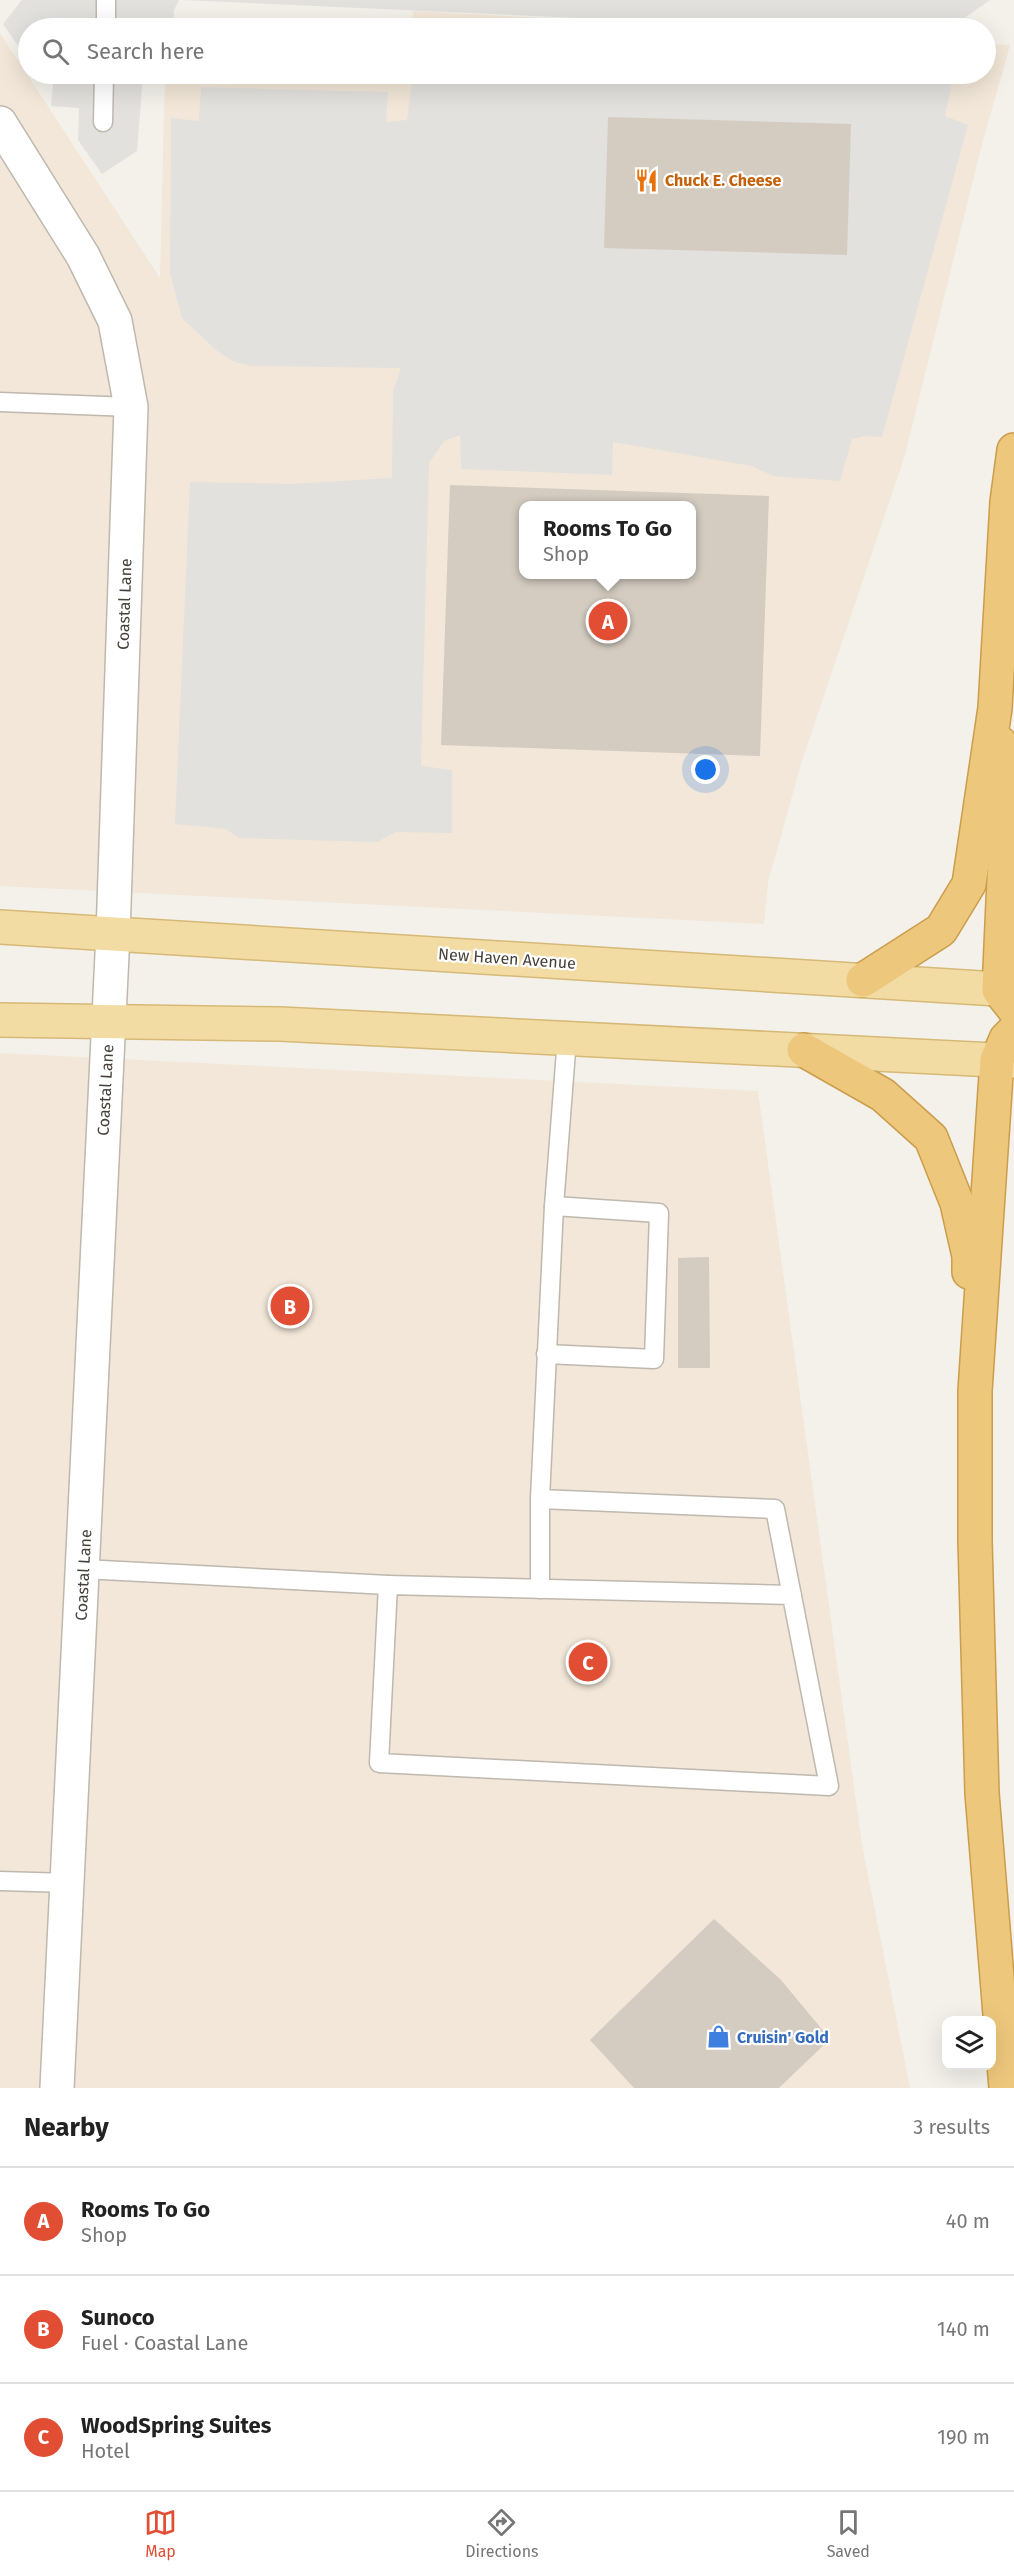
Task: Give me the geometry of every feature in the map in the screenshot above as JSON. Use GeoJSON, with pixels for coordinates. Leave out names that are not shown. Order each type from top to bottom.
{"type":"FeatureCollection","features":[{"type":"Feature","properties":{"kind":"highway"},"geometry":{"type":"LineString","coordinates":[[863,980],[940,930],[969,884],[995,708],[1007,502],[1014,450]]}},
{"type":"Feature","properties":{"kind":"highway"},"geometry":{"type":"LineString","coordinates":[[995,708],[1008,792],[1009,996]]}},
{"type":"Feature","properties":{"kind":"highway"},"geometry":{"type":"LineString","coordinates":[[975,1391],[1006,1061],[1006,1039],[1014,1031]]}},
{"type":"Feature","properties":{"kind":"highway"},"geometry":{"type":"LineString","coordinates":[[804,1050],[883,1095],[930,1138],[957,1203],[969,1256],[975,1391],[975,1541],[982,1792],[1006,2088]]}},
{"type":"Feature","properties":{"kind":"main road","name":"New Haven Avenue"},"geometry":{"type":"LineString","coordinates":[[0,927],[863,980],[1009,996]]}},
{"type":"Feature","properties":{"kind":"main road"},"geometry":{"type":"LineString","coordinates":[[0,1020],[280,1024],[1006,1061]]}},
{"type":"Feature","properties":{"kind":"street","name":"Coastal Lane"},"geometry":{"type":"LineString","coordinates":[[0,123],[83,256],[115,321],[130,407],[113,934],[69,1883],[57,2088]]}},
{"type":"Feature","properties":{"kind":"lane"},"geometry":{"type":"LineString","coordinates":[[106,0],[106,18]]}},
{"type":"Feature","properties":{"kind":"lane"},"geometry":{"type":"LineString","coordinates":[[103,122],[104,84]]}},
{"type":"Feature","properties":{"kind":"lane"},"geometry":{"type":"LineString","coordinates":[[0,402],[130,407]]}},
{"type":"Feature","properties":{"kind":"lane"},"geometry":{"type":"LineString","coordinates":[[540,1589],[540,1499],[546,1354],[554,1206],[567,1038]]}},
{"type":"Feature","properties":{"kind":"lane"},"geometry":{"type":"LineString","coordinates":[[546,1354],[654,1359],[659,1213],[554,1206]]}},
{"type":"Feature","properties":{"kind":"lane"},"geometry":{"type":"LineString","coordinates":[[388,1585],[379,1763],[830,1786],[775,1509],[540,1499]]}},
{"type":"Feature","properties":{"kind":"lane"},"geometry":{"type":"LineString","coordinates":[[83,1569],[388,1585],[792,1595]]}},
{"type":"Feature","properties":{"kind":"lane"},"geometry":{"type":"LineString","coordinates":[[0,1881],[69,1883]]}},
{"type":"Feature","properties":{"kind":"shaded area"},"geometry":{"type":"Polygon","coordinates":[[[22,0],[179,0],[174,10],[174,18],[18,18],[18,45],[3,24],[22,0]]]}},
{"type":"Feature","properties":{"kind":"shaded area"},"geometry":{"type":"Polygon","coordinates":[[[182,0],[990,0],[964,18],[581,18],[182,0]]]}},
{"type":"Feature","properties":{"kind":"shaded area"},"geometry":{"type":"Polygon","coordinates":[[[413,11],[541,18],[413,18],[413,11]]]}},
{"type":"Feature","properties":{"kind":"shaded area"},"geometry":{"type":"Polygon","coordinates":[[[0,33],[18,61],[18,84],[33,84],[160,278],[165,84],[996,84],[996,44],[1010,45],[982,144],[905,455],[801,764],[768,882],[764,924],[0,886],[0,33]]]}},
{"type":"Feature","properties":{"kind":"shaded area"},"geometry":{"type":"Polygon","coordinates":[[[53,84],[142,84],[137,151],[102,174],[78,140],[79,108],[51,106],[53,84]]]}},
{"type":"Feature","properties":{"kind":"shaded area"},"geometry":{"type":"Polygon","coordinates":[[[412,84],[952,84],[945,116],[968,125],[882,437],[865,436],[852,439],[840,481],[773,476],[752,466],[613,442],[612,475],[461,469],[460,435],[444,441],[429,463],[421,766],[452,770],[452,833],[396,832],[377,842],[239,838],[226,829],[175,824],[190,482],[291,484],[392,478],[393,391],[401,368],[252,366],[235,362],[217,351],[182,318],[170,273],[171,118],[199,121],[201,87],[388,92],[386,122],[407,120],[412,84]]]}},
{"type":"Feature","properties":{"kind":"shaded area"},"geometry":{"type":"Polygon","coordinates":[[[0,1053],[758,1091],[862,1845],[910,2088],[0,2088],[0,1053]]]}},
{"type":"Feature","properties":{"kind":"building"},"geometry":{"type":"Polygon","coordinates":[[[608,117],[851,124],[847,255],[604,248],[608,117]]]}},
{"type":"Feature","properties":{"kind":"building"},"geometry":{"type":"Polygon","coordinates":[[[450,485],[769,496],[760,756],[441,745],[450,485]]]}},
{"type":"Feature","properties":{"kind":"building"},"geometry":{"type":"Polygon","coordinates":[[[709,1257],[710,1368],[678,1368],[678,1258],[709,1257]]]}},
{"type":"Feature","properties":{"kind":"building"},"geometry":{"type":"Polygon","coordinates":[[[714,1919],[781,1980],[830,2039],[779,2088],[634,2088],[590,2040],[714,1919]]]}},
{"type":"Feature","properties":{"kind":"place","name":"Chuck E. Cheese"},"geometry":{"type":"Point","coordinates":[647,180]}},
{"type":"Feature","properties":{"kind":"place","name":"Rooms To Go"},"geometry":{"type":"Point","coordinates":[608,621]}},
{"type":"Feature","properties":{"kind":"place","name":"Sunoco"},"geometry":{"type":"Point","coordinates":[290,1306]}},
{"type":"Feature","properties":{"kind":"place","name":"WoodSpring Suites"},"geometry":{"type":"Point","coordinates":[588,1662]}},
{"type":"Feature","properties":{"kind":"place","name":"Cruisin' Gold"},"geometry":{"type":"Point","coordinates":[719,2037]}}]}
